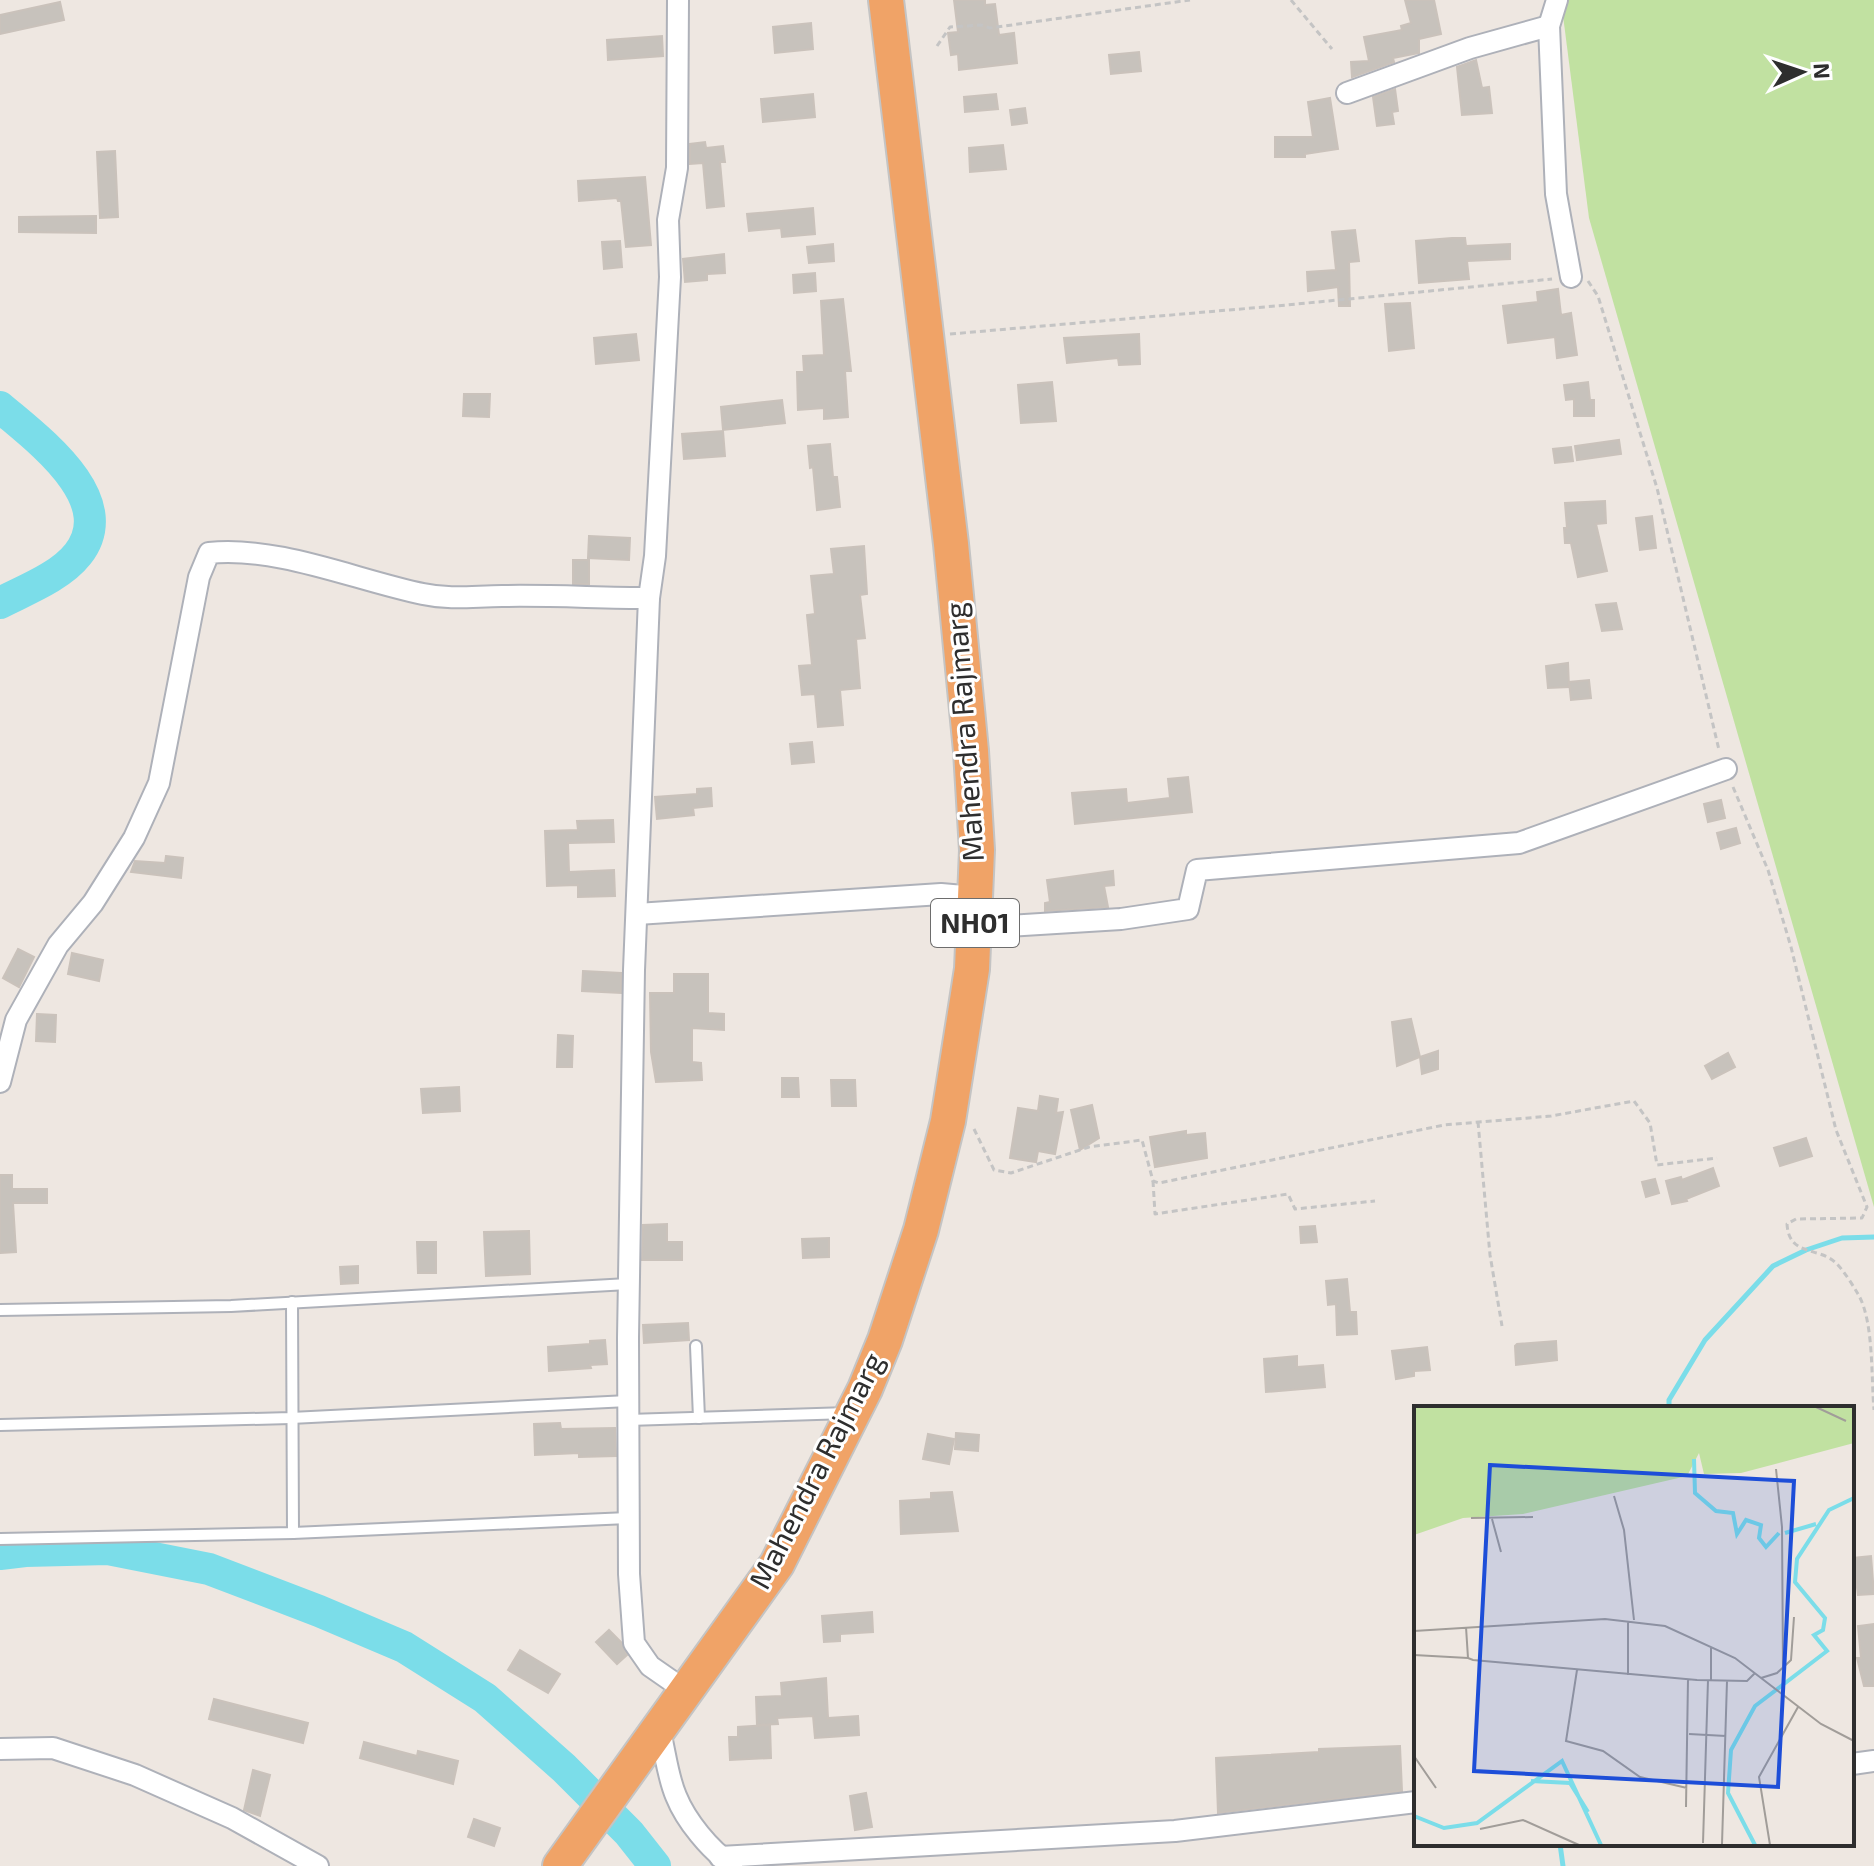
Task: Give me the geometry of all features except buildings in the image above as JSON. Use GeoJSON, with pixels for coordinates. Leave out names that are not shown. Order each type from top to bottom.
{"type":"FeatureCollection","features":[{"type":"Feature","properties":{"kind":"highway","name":"Mahendra Rajmarg"},"geometry":{"type":"LineString","coordinates":[[565,1859],[777,1564],[854,1412],[885,1340],[921,1230],[948,1121],[967,1000],[977,850],[971,751],[886,0]]}},
{"type":"Feature","properties":{"kind":"street"},"geometry":{"type":"LineString","coordinates":[[678,0],[677,168],[668,220],[670,277],[658,512],[649,598],[637,914],[628,1284],[628,1518],[634,1643],[650,1666],[686,1691]]}},
{"type":"Feature","properties":{"kind":"street"},"geometry":{"type":"LineString","coordinates":[[1557,0],[1549,26],[1556,194],[1571,277]]}},
{"type":"Feature","properties":{"kind":"street"},"geometry":{"type":"LineString","coordinates":[[1347,93],[1470,48],[1549,26]]}},
{"type":"Feature","properties":{"kind":"street"},"geometry":{"type":"LineString","coordinates":[[0,1082],[16,1020],[58,945],[93,903],[134,838],[159,783],[199,577],[209,553],[231,551],[278,558],[425,595],[469,600],[500,596],[649,598]]}},
{"type":"Feature","properties":{"kind":"street"},"geometry":{"type":"LineString","coordinates":[[637,914],[941,894],[975,912],[1121,919],[1188,909],[1197,870],[1519,843],[1726,769]]}},
{"type":"Feature","properties":{"kind":"street"},"geometry":{"type":"LineString","coordinates":[[659,1728],[676,1796],[695,1827],[727,1862],[1175,1831],[1414,1802]]}},
{"type":"Feature","properties":{"kind":"street"},"geometry":{"type":"LineString","coordinates":[[0,1749],[53,1748],[135,1775],[232,1818],[318,1866]]}},
{"type":"Feature","properties":{"kind":"street"},"geometry":{"type":"LineString","coordinates":[[1854,1764],[1874,1761]]}},
{"type":"Feature","properties":{"kind":"lane"},"geometry":{"type":"LineString","coordinates":[[0,1310],[231,1306],[628,1284]]}},
{"type":"Feature","properties":{"kind":"lane"},"geometry":{"type":"LineString","coordinates":[[292,1302],[293,1533]]}},
{"type":"Feature","properties":{"kind":"lane"},"geometry":{"type":"LineString","coordinates":[[696,1346],[699,1418]]}},
{"type":"Feature","properties":{"kind":"lane"},"geometry":{"type":"LineString","coordinates":[[0,1425],[628,1410],[699,1418],[854,1412]]}},
{"type":"Feature","properties":{"kind":"lane"},"geometry":{"type":"LineString","coordinates":[[0,1539],[293,1533],[628,1518]]}},
{"type":"Feature","properties":{"kind":"path"},"geometry":{"type":"LineString","coordinates":[[937,46],[950,27],[981,25],[990,28],[1190,0]]}},
{"type":"Feature","properties":{"kind":"path"},"geometry":{"type":"LineString","coordinates":[[1291,0],[1332,49]]}},
{"type":"Feature","properties":{"kind":"path"},"geometry":{"type":"LineString","coordinates":[[926,336],[1287,305],[1585,275],[1598,296],[1657,488],[1712,724],[1726,769],[1768,870],[1791,947],[1836,1130],[1867,1207],[1862,1218],[1796,1219],[1787,1224],[1788,1236],[1794,1245],[1835,1262],[1860,1296],[1869,1320],[1874,1410]]}},
{"type":"Feature","properties":{"kind":"path"},"geometry":{"type":"LineString","coordinates":[[1153,1181],[1159,1183],[1444,1125],[1551,1116],[1634,1101],[1650,1123],[1657,1165],[1717,1158]]}},
{"type":"Feature","properties":{"kind":"path"},"geometry":{"type":"LineString","coordinates":[[969,1119],[994,1170],[1011,1173],[1089,1147],[1142,1140],[1153,1181],[1155,1214],[1288,1194],[1295,1209],[1375,1201]]}},
{"type":"Feature","properties":{"kind":"path"},"geometry":{"type":"LineString","coordinates":[[1478,1122],[1490,1255],[1502,1326]]}},
{"type":"Feature","properties":{"kind":"green space"},"geometry":{"type":"Polygon","coordinates":[[[1561,0],[1874,0],[1874,1207],[1589,218],[1561,0]]]}},
{"type":"Feature","properties":{"kind":"waterway"},"geometry":{"type":"LineString","coordinates":[[0,407],[69,472],[82,491],[89,512],[88,533],[71,562],[42,582],[0,603]]}},
{"type":"Feature","properties":{"kind":"waterway"},"geometry":{"type":"LineString","coordinates":[[1669,1406],[1669,1400],[1705,1340],[1773,1266],[1806,1250],[1842,1238],[1874,1237]]}},
{"type":"Feature","properties":{"kind":"waterway"},"geometry":{"type":"LineString","coordinates":[[0,1554],[108,1549],[209,1569],[404,1647],[485,1698],[564,1768],[629,1833],[655,1866]]}},
{"type":"Feature","properties":{"kind":"waterway"},"geometry":{"type":"LineString","coordinates":[[1560,1846],[1563,1866]]}}]}
